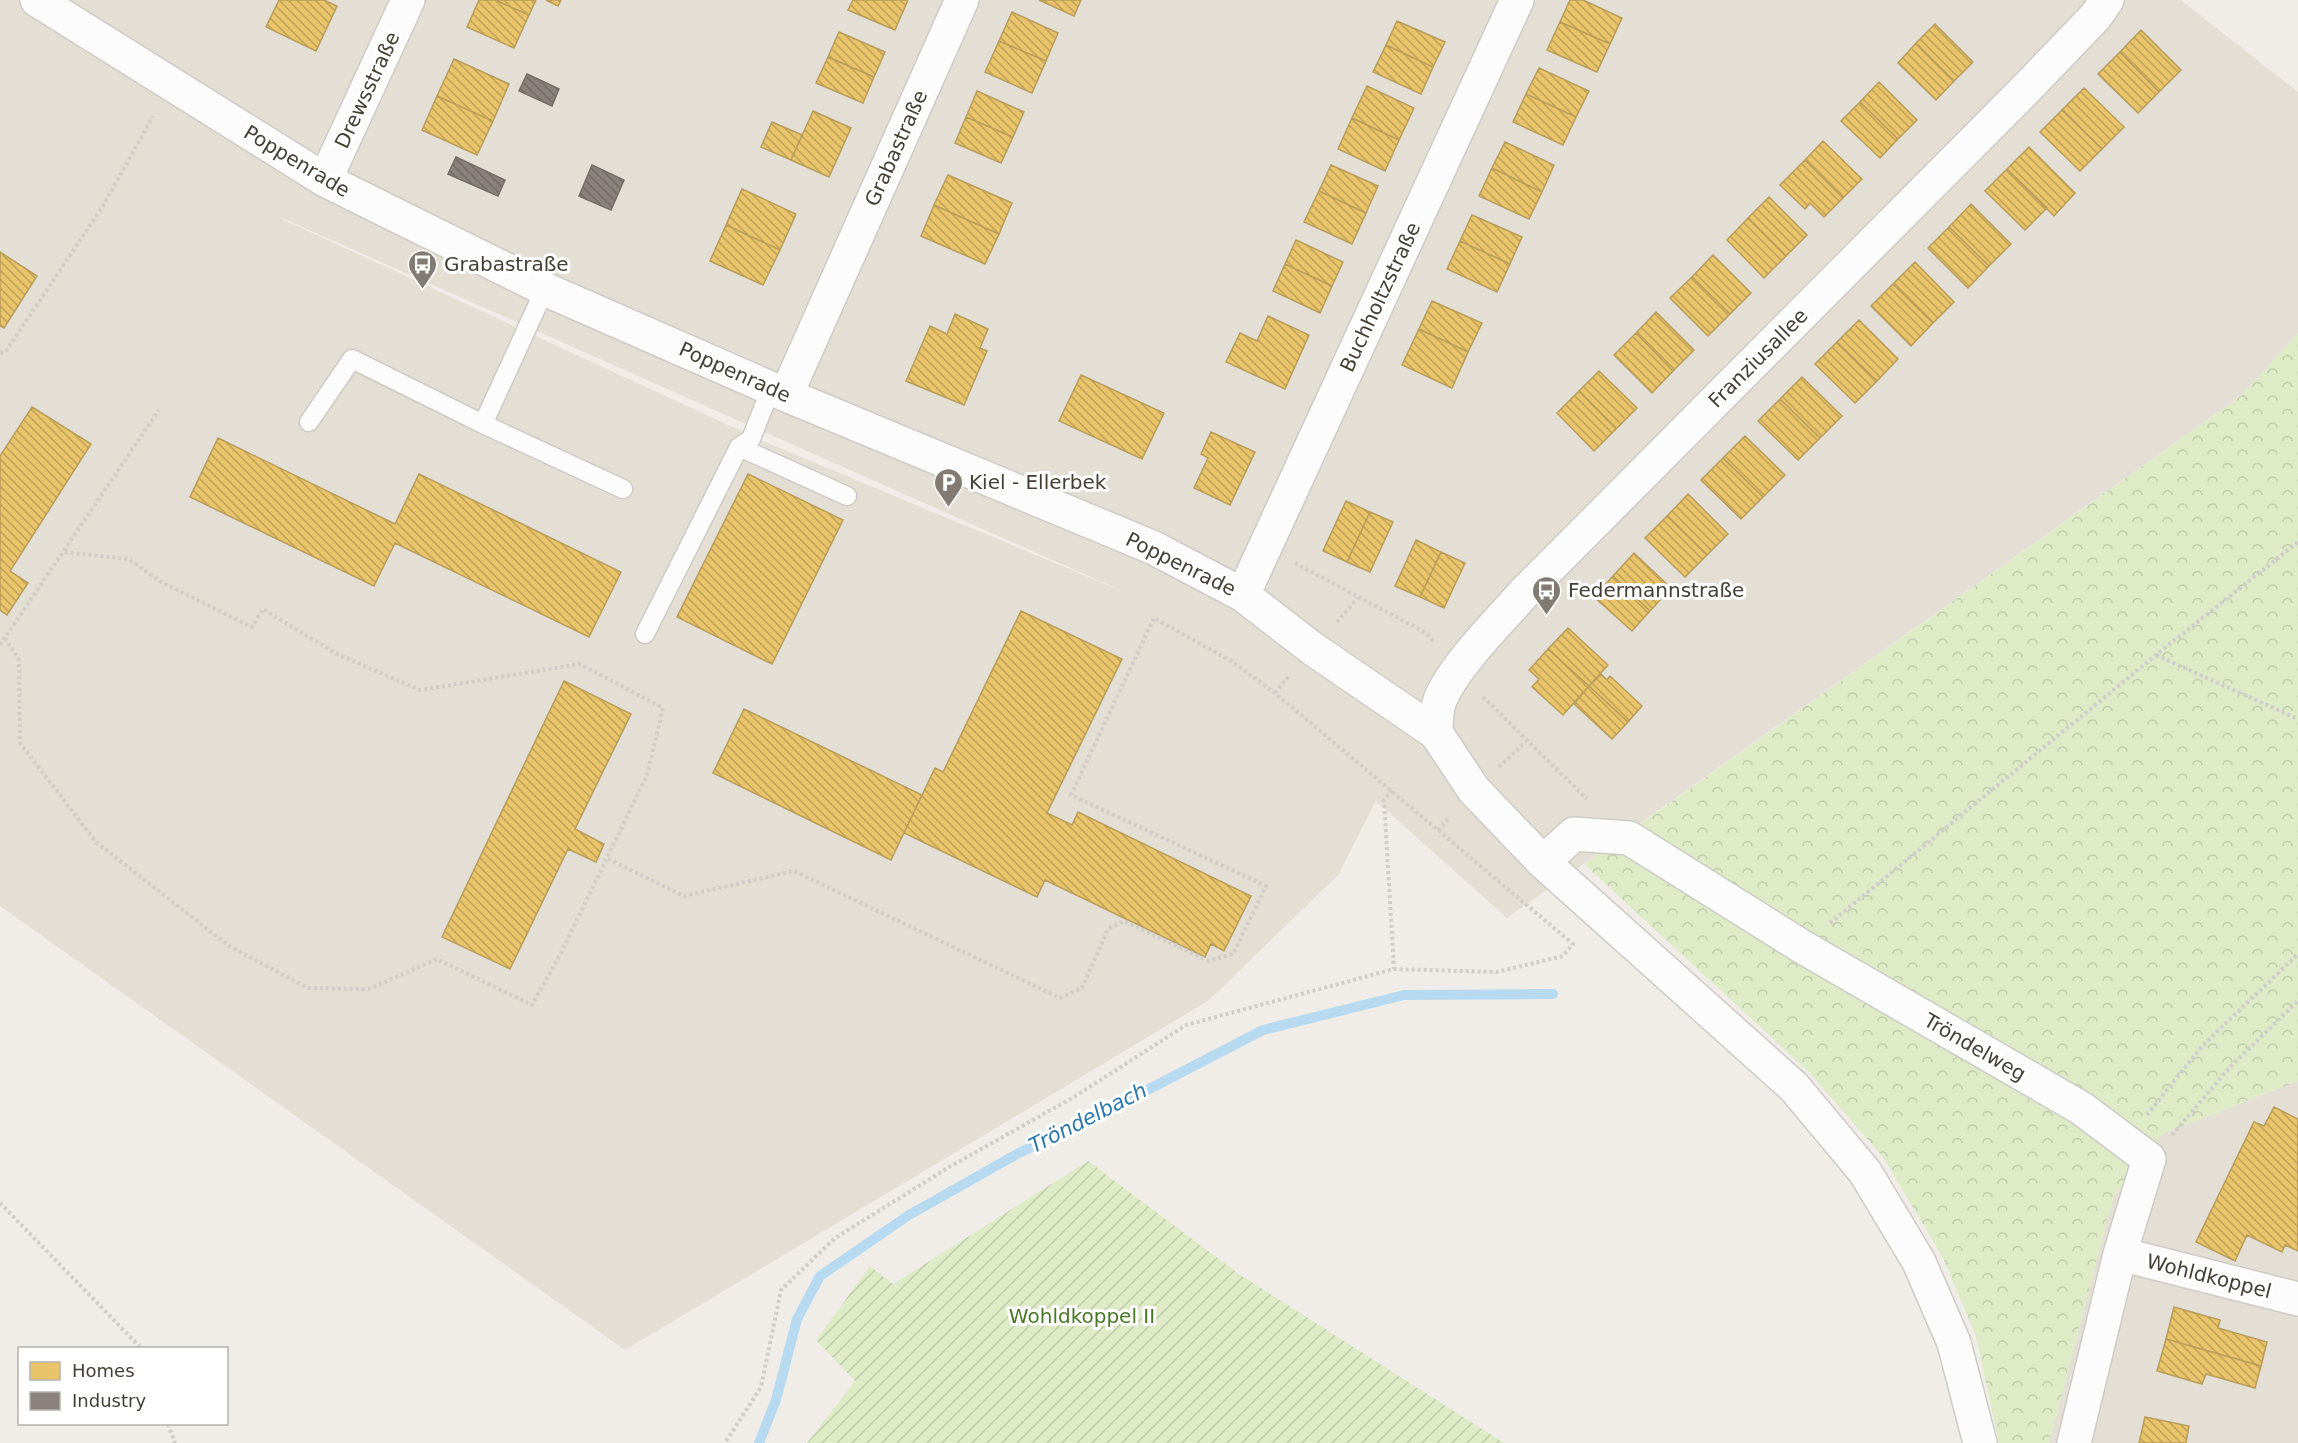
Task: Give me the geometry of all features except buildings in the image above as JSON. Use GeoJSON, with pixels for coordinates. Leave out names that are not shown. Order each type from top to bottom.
{"type":"FeatureCollection","features":[{"type":"Feature","properties":{"kind":"street","name":"Poppenrade"},"geometry":{"type":"LineString","coordinates":[[37,0],[325,180],[545,289],[778,391],[1154,548],[1243,594],[1313,649],[1436,733]]}},
{"type":"Feature","properties":{"kind":"street","name":"Drewsstraße"},"geometry":{"type":"LineString","coordinates":[[325,180],[408,0]]}},
{"type":"Feature","properties":{"kind":"street","name":"Grabastraße"},"geometry":{"type":"LineString","coordinates":[[778,391],[962,0]]}},
{"type":"Feature","properties":{"kind":"street","name":"Buchholtzstraße"},"geometry":{"type":"LineString","coordinates":[[1243,594],[1517,0]]}},
{"type":"Feature","properties":{"kind":"street","name":"Franziusallee"},"geometry":{"type":"LineString","coordinates":[[1436,733],[1439,702],[1446,688],[1457,671],[1523,594],[2021,94],[2095,17],[2107,0]]}},
{"type":"Feature","properties":{"kind":"street"},"geometry":{"type":"LineString","coordinates":[[1436,733],[1474,790],[1543,862],[1794,1087],[1865,1172],[1919,1262],[1954,1343],[1980,1443]]}},
{"type":"Feature","properties":{"kind":"street","name":"Tröndelweg"},"geometry":{"type":"LineString","coordinates":[[1543,862],[1574,834],[1629,838],[1802,946],[2081,1108],[2149,1159]]}},
{"type":"Feature","properties":{"kind":"street"},"geometry":{"type":"LineString","coordinates":[[2074,1443],[2121,1254],[2149,1159]]}},
{"type":"Feature","properties":{"kind":"street","name":"Wohldkoppel"},"geometry":{"type":"LineString","coordinates":[[2121,1254],[2298,1299]]}},
{"type":"Feature","properties":{"kind":"lane"},"geometry":{"type":"LineString","coordinates":[[483,424],[545,289]]}},
{"type":"Feature","properties":{"kind":"lane"},"geometry":{"type":"LineString","coordinates":[[309,422],[352,359],[622,489]]}},
{"type":"Feature","properties":{"kind":"lane"},"geometry":{"type":"LineString","coordinates":[[645,634],[739,447],[751,439],[778,391]]}},
{"type":"Feature","properties":{"kind":"lane"},"geometry":{"type":"LineString","coordinates":[[739,447],[848,496]]}},
{"type":"Feature","properties":{"kind":"path"},"geometry":{"type":"LineString","coordinates":[[0,352],[6,351],[103,206],[171,83]]}},
{"type":"Feature","properties":{"kind":"path"},"geometry":{"type":"LineString","coordinates":[[0,645],[159,410]]}},
{"type":"Feature","properties":{"kind":"path"},"geometry":{"type":"LineString","coordinates":[[1802,946],[2156,655],[2298,542]]}},
{"type":"Feature","properties":{"kind":"path"},"geometry":{"type":"LineString","coordinates":[[5,638],[19,660],[20,744],[96,842],[229,946],[308,988],[369,989],[437,959],[532,1005],[608,859],[647,775],[663,708],[580,664],[420,690],[337,654],[263,609],[252,627],[161,582],[129,559],[62,552]]}},
{"type":"Feature","properties":{"kind":"path"},"geometry":{"type":"LineString","coordinates":[[608,859],[684,896],[794,871],[1060,998],[1082,988],[1108,929],[1124,921],[1209,961],[1233,954],[1266,886],[1071,795],[1154,618],[1231,661],[1275,693],[1573,944],[1563,956],[1497,972],[1395,969],[1186,1025],[1074,1097],[951,1166],[835,1238],[782,1290],[761,1387],[725,1443]]}},
{"type":"Feature","properties":{"kind":"path"},"geometry":{"type":"LineString","coordinates":[[2156,655],[2298,719]]}},
{"type":"Feature","properties":{"kind":"path"},"geometry":{"type":"LineString","coordinates":[[1392,790],[1384,800],[1395,969]]}},
{"type":"Feature","properties":{"kind":"path"},"geometry":{"type":"LineString","coordinates":[[2149,1159],[2142,1123],[2203,1045],[2298,954]]}},
{"type":"Feature","properties":{"kind":"path"},"geometry":{"type":"LineString","coordinates":[[2149,1159],[2230,1067],[2298,1001]]}},
{"type":"Feature","properties":{"kind":"path"},"geometry":{"type":"LineString","coordinates":[[0,1203],[140,1347]]}},
{"type":"Feature","properties":{"kind":"path"},"geometry":{"type":"LineString","coordinates":[[168,1425],[175,1443]]}},
{"type":"Feature","properties":{"kind":"shaded area"},"geometry":{"type":"Polygon","coordinates":[[[0,0],[2181,0],[2298,92],[2298,333],[2241,396],[1507,918],[1376,801],[1338,875],[1208,1001],[625,1350],[0,906],[0,0]],[[282,218],[763,441],[1129,594],[282,218]]]}},
{"type":"Feature","properties":{"kind":"shaded area"},"geometry":{"type":"Polygon","coordinates":[[[2298,1081],[2298,1443],[2049,1443],[2113,1198],[2162,1134],[2298,1081]]]}},
{"type":"Feature","properties":{"kind":"green space"},"geometry":{"type":"Polygon","coordinates":[[[2298,333],[2298,1081],[2162,1134],[2113,1198],[2049,1443],[1999,1443],[1976,1336],[1943,1258],[1883,1157],[1809,1072],[1584,864],[2241,396],[2298,333]]]}},
{"type":"Feature","properties":{"kind":"green space","name":"Wohldkoppel II"},"geometry":{"type":"Polygon","coordinates":[[[1088,1161],[1239,1274],[1504,1443],[807,1443],[855,1381],[816,1340],[870,1266],[893,1284],[1088,1161]]]}},
{"type":"Feature","properties":{"kind":"waterway","name":"Tröndelbach"},"geometry":{"type":"LineString","coordinates":[[759,1443],[776,1400],[797,1319],[820,1276],[909,1215],[1017,1154],[1263,1030],[1404,995],[1553,994]]}},
{"type":"Feature","properties":{"kind":"place","name":"Grabastraße"},"geometry":{"type":"Point","coordinates":[423,290]}},
{"type":"Feature","properties":{"kind":"place","name":"Kiel - Ellerbek"},"geometry":{"type":"Point","coordinates":[948,508]}},
{"type":"Feature","properties":{"kind":"place","name":"Federmannstraße"},"geometry":{"type":"Point","coordinates":[1547,616]}}]}
